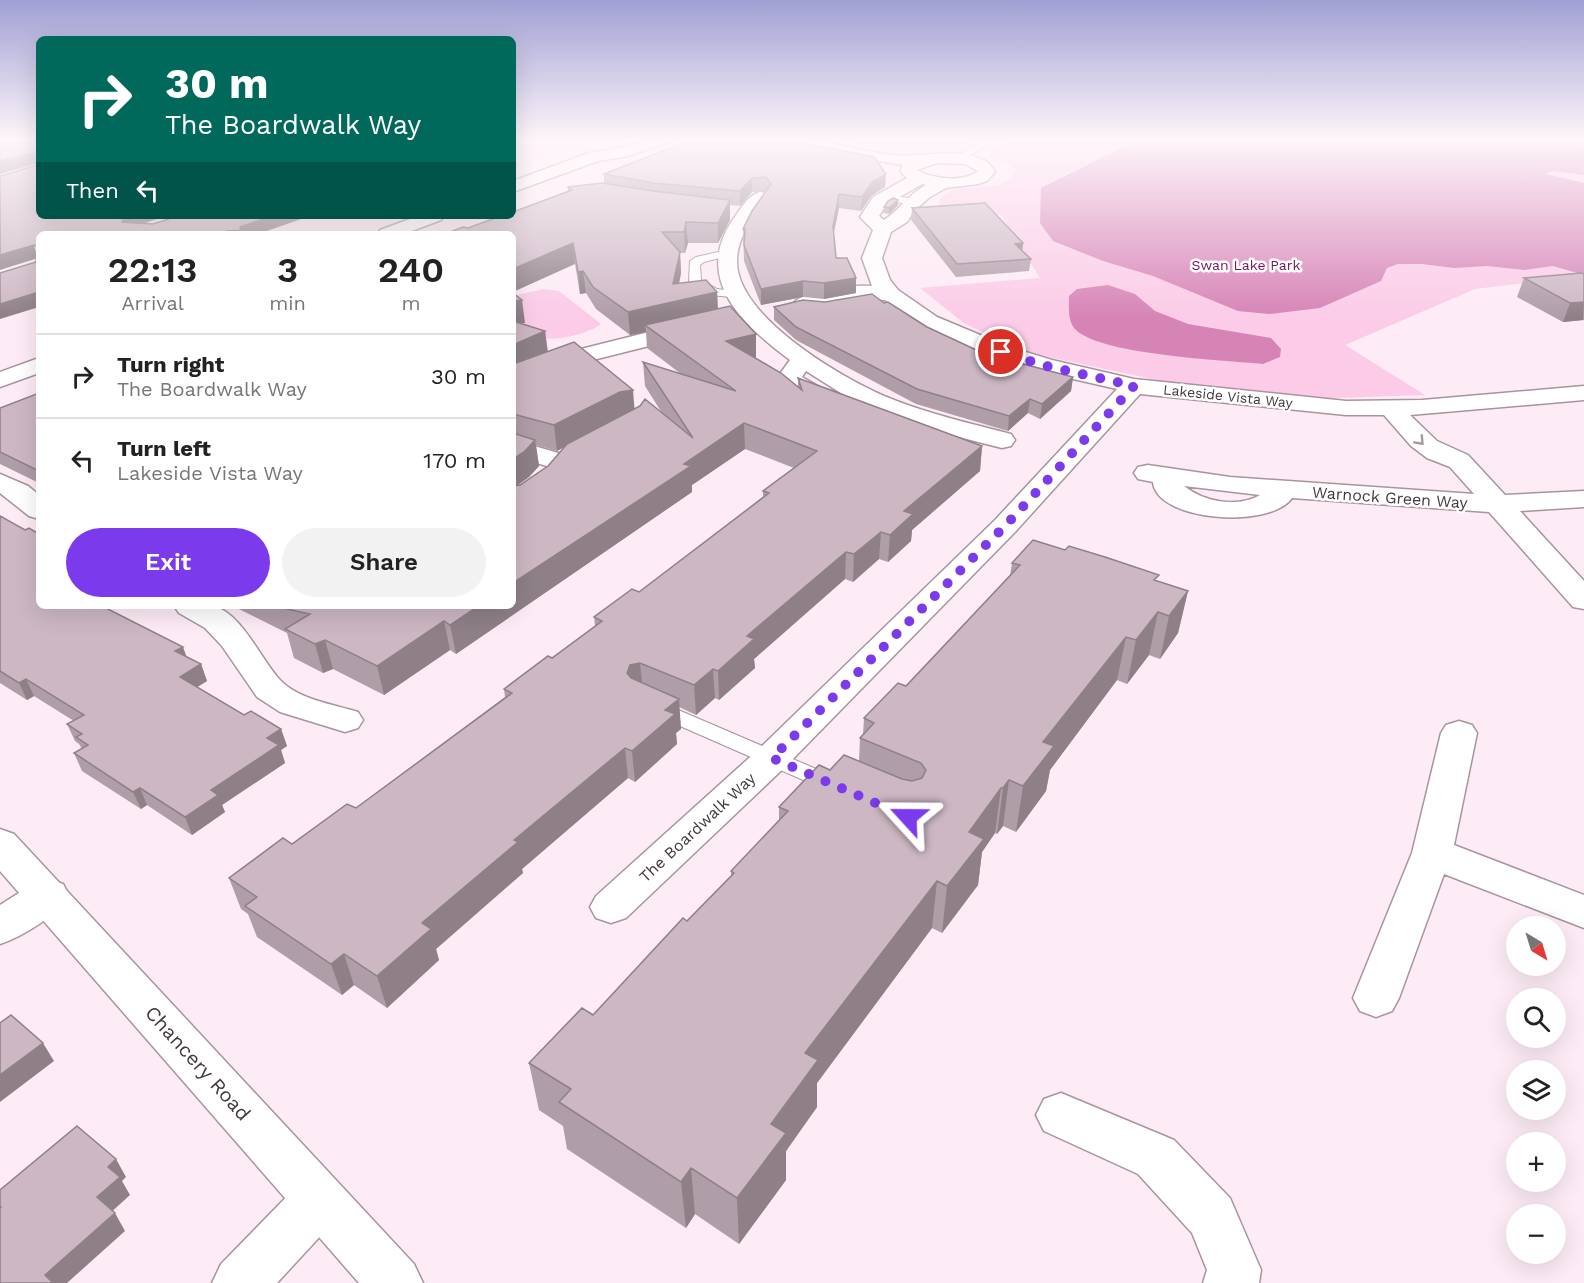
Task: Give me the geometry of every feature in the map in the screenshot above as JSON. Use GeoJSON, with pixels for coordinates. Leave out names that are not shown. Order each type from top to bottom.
{"type":"FeatureCollection","features":[{"type":"Feature","properties":{"kind":"street"},"geometry":{"type":"LineString","coordinates":[[758,199],[745,214],[728,253],[727,271],[738,295],[778,310],[802,360],[789,378],[803,390],[819,397],[843,401],[874,401],[940,423],[1002,440]]}},
{"type":"Feature","properties":{"kind":"street"},"geometry":{"type":"LineString","coordinates":[[882,199],[869,217],[883,229],[900,218],[918,199]]}},
{"type":"Feature","properties":{"kind":"street"},"geometry":{"type":"LineString","coordinates":[[724,212],[745,214]]}},
{"type":"Feature","properties":{"kind":"street"},"geometry":{"type":"LineString","coordinates":[[395,231],[427,219]]}},
{"type":"Feature","properties":{"kind":"street","name":"Lakeside Vista Way"},"geometry":{"type":"LineString","coordinates":[[883,229],[872,258],[880,282],[891,294],[929,322],[965,339],[1046,366],[1134,386],[1346,408],[1422,407],[1584,393]]}},
{"type":"Feature","properties":{"kind":"street"},"geometry":{"type":"LineString","coordinates":[[730,320],[778,310],[876,300],[891,294]]}},
{"type":"Feature","properties":{"kind":"street"},"geometry":{"type":"LineString","coordinates":[[516,381],[557,362],[706,325]]}},
{"type":"Feature","properties":{"kind":"street"},"geometry":{"type":"LineString","coordinates":[[0,380],[36,366]]}},
{"type":"Feature","properties":{"kind":"street","name":"The Boardwalk Way"},"geometry":{"type":"LineString","coordinates":[[611,907],[772,758],[1005,526],[1134,386]]}},
{"type":"Feature","properties":{"kind":"street"},"geometry":{"type":"LineString","coordinates":[[1422,407],[1455,443],[1460,453],[1459,461]]}},
{"type":"Feature","properties":{"kind":"street"},"geometry":{"type":"LineString","coordinates":[[1391,408],[1425,448],[1459,461],[1584,600]]}},
{"type":"Feature","properties":{"kind":"street"},"geometry":{"type":"LineString","coordinates":[[516,448],[570,456],[540,485]]}},
{"type":"Feature","properties":{"kind":"street","name":"Warnock Green Way"},"geometry":{"type":"LineString","coordinates":[[1158,475],[1174,495],[1198,505],[1220,509],[1243,509],[1266,504],[1278,497],[1283,490],[1496,504],[1584,499]]}},
{"type":"Feature","properties":{"kind":"street"},"geometry":{"type":"LineString","coordinates":[[19,486],[36,506]]}},
{"type":"Feature","properties":{"kind":"street"},"geometry":{"type":"LineString","coordinates":[[195,609],[216,621],[234,639],[269,689],[292,704],[345,720]]}},
{"type":"Feature","properties":{"kind":"street"},"geometry":{"type":"LineString","coordinates":[[1376,998],[1432,853],[1459,733]]}},
{"type":"Feature","properties":{"kind":"street","name":"Chancery Road"},"geometry":{"type":"LineString","coordinates":[[0,844],[395,1283]]}},
{"type":"Feature","properties":{"kind":"street"},"geometry":{"type":"LineString","coordinates":[[1432,853],[1584,912]]}},
{"type":"Feature","properties":{"kind":"street"},"geometry":{"type":"LineString","coordinates":[[0,927],[48,895]]}},
{"type":"Feature","properties":{"kind":"street"},"geometry":{"type":"LineString","coordinates":[[1061,1115],[1156,1157],[1211,1216],[1234,1270],[1231,1283]]}},
{"type":"Feature","properties":{"kind":"street"},"geometry":{"type":"LineString","coordinates":[[240,1283],[319,1200]]}},
{"type":"Feature","properties":{"kind":"lane"},"geometry":{"type":"LineString","coordinates":[[895,199],[913,202]]}},
{"type":"Feature","properties":{"kind":"lane"},"geometry":{"type":"LineString","coordinates":[[728,253],[700,259],[694,264],[695,282],[714,292],[738,295]]}},
{"type":"Feature","properties":{"kind":"lane"},"geometry":{"type":"LineString","coordinates":[[642,701],[855,794]]}},
{"type":"Feature","properties":{"kind":"green space","name":"Swan Lake Park"},"geometry":{"type":"Polygon","coordinates":[[[940,199],[1584,199],[1584,286],[1535,282],[1475,289],[1345,345],[1425,395],[1308,399],[1166,382],[1030,353],[965,324],[920,288],[1040,278],[1001,215],[934,218],[940,199]]]}},
{"type":"Feature","properties":{"kind":"green space"},"geometry":{"type":"Polygon","coordinates":[[[543,289],[559,291],[601,324],[564,338],[542,337],[516,316],[516,295],[543,289]]]}},
{"type":"Feature","properties":{"kind":"shaded area"},"geometry":{"type":"Polygon","coordinates":[[[1041,199],[1584,199],[1584,275],[1553,266],[1524,270],[1487,266],[1454,268],[1398,264],[1387,268],[1381,281],[1320,308],[1269,314],[1238,311],[1153,276],[1103,261],[1053,241],[1040,223],[1041,199]]]}},
{"type":"Feature","properties":{"kind":"shaded area"},"geometry":{"type":"Polygon","coordinates":[[[1108,285],[1135,294],[1155,311],[1188,324],[1271,338],[1281,349],[1280,357],[1263,364],[1194,358],[1138,351],[1092,339],[1074,328],[1069,315],[1069,296],[1077,289],[1108,285]]]}},
{"type":"Feature","properties":{"kind":"building"},"geometry":{"type":"Polygon","coordinates":[[[0,199],[36,199],[36,219],[124,219],[122,222],[153,224],[169,219],[263,219],[240,227],[241,230],[227,231],[36,231],[36,246],[0,255],[0,199]]]}},
{"type":"Feature","properties":{"kind":"building"},"geometry":{"type":"Polygon","coordinates":[[[548,199],[730,200],[718,223],[686,222],[684,232],[662,232],[680,252],[673,284],[706,280],[717,292],[628,312],[593,287],[583,271],[578,272],[573,243],[516,268],[516,231],[453,231],[493,219],[516,219],[516,211],[548,199]]]}},
{"type":"Feature","properties":{"kind":"building"},"geometry":{"type":"Polygon","coordinates":[[[761,199],[838,199],[833,226],[836,258],[847,258],[856,278],[824,283],[803,281],[761,289],[744,245],[745,229],[743,229],[761,199]]]}},
{"type":"Feature","properties":{"kind":"building"},"geometry":{"type":"Polygon","coordinates":[[[898,200],[889,208],[884,207],[888,201],[898,200]]]}},
{"type":"Feature","properties":{"kind":"building"},"geometry":{"type":"Polygon","coordinates":[[[985,203],[1023,243],[1015,244],[1031,259],[957,264],[912,208],[985,203]]]}},
{"type":"Feature","properties":{"kind":"building"},"geometry":{"type":"Polygon","coordinates":[[[36,262],[36,293],[0,304],[0,273],[36,262]]]}},
{"type":"Feature","properties":{"kind":"building"},"geometry":{"type":"Polygon","coordinates":[[[1584,274],[1584,302],[1570,303],[1524,278],[1584,274]]]}},
{"type":"Feature","properties":{"kind":"building"},"geometry":{"type":"Polygon","coordinates":[[[872,294],[927,327],[985,354],[1073,377],[1042,404],[1030,399],[1009,416],[917,389],[796,327],[774,307],[803,300],[825,302],[872,294]]]}},
{"type":"Feature","properties":{"kind":"building"},"geometry":{"type":"Polygon","coordinates":[[[730,306],[756,334],[726,341],[781,373],[802,390],[798,378],[982,446],[904,511],[913,514],[890,535],[881,532],[854,554],[846,552],[747,636],[754,639],[718,671],[713,669],[694,685],[640,663],[630,665],[627,673],[631,678],[679,699],[665,710],[675,714],[632,751],[625,748],[514,840],[518,842],[422,923],[431,929],[377,976],[344,954],[331,964],[245,906],[257,897],[229,878],[283,838],[292,844],[347,804],[356,808],[512,693],[504,689],[548,656],[552,658],[602,621],[594,617],[632,589],[639,592],[769,493],[763,491],[817,451],[744,423],[684,464],[691,466],[516,581],[516,486],[548,466],[567,444],[640,406],[645,399],[693,438],[643,362],[736,391],[645,325],[730,306]]]}},
{"type":"Feature","properties":{"kind":"building"},"geometry":{"type":"Polygon","coordinates":[[[516,322],[545,331],[516,344],[516,322]]]}},
{"type":"Feature","properties":{"kind":"building"},"geometry":{"type":"Polygon","coordinates":[[[574,342],[633,390],[620,392],[554,425],[516,415],[516,363],[574,342]]]}},
{"type":"Feature","properties":{"kind":"building"},"geometry":{"type":"Polygon","coordinates":[[[36,394],[36,470],[0,452],[0,408],[36,394]]]}},
{"type":"Feature","properties":{"kind":"building"},"geometry":{"type":"Polygon","coordinates":[[[516,434],[535,440],[516,457],[516,434]]]}},
{"type":"Feature","properties":{"kind":"building"},"geometry":{"type":"Polygon","coordinates":[[[0,516],[25,530],[29,528],[36,532],[36,609],[108,609],[183,647],[175,651],[201,664],[180,677],[244,715],[251,711],[281,729],[267,738],[279,745],[211,790],[218,795],[185,817],[140,788],[133,792],[74,753],[88,745],[76,737],[82,734],[67,724],[84,715],[26,679],[19,683],[0,671],[0,516]]]}},
{"type":"Feature","properties":{"kind":"building"},"geometry":{"type":"Polygon","coordinates":[[[1033,540],[1065,550],[1069,546],[1105,557],[1159,575],[1154,580],[1188,591],[1169,616],[1158,612],[1136,640],[1126,637],[1043,742],[1054,746],[1023,786],[1009,780],[1001,788],[969,832],[984,839],[947,886],[937,881],[805,1053],[818,1060],[771,1124],[786,1133],[737,1198],[691,1168],[681,1182],[559,1102],[571,1089],[529,1063],[582,1008],[593,1015],[683,918],[687,921],[734,873],[731,871],[788,811],[779,807],[819,765],[830,770],[844,755],[902,779],[912,781],[922,778],[926,770],[921,763],[860,738],[874,723],[864,718],[898,683],[906,686],[1020,565],[1012,563],[1033,540]]]}},
{"type":"Feature","properties":{"kind":"building"},"geometry":{"type":"Polygon","coordinates":[[[287,609],[474,609],[450,625],[444,621],[377,666],[325,640],[315,644],[285,629],[310,614],[287,609]]]}},
{"type":"Feature","properties":{"kind":"building"},"geometry":{"type":"Polygon","coordinates":[[[11,1015],[43,1043],[0,1075],[0,1023],[11,1015]]]}},
{"type":"Feature","properties":{"kind":"building"},"geometry":{"type":"Polygon","coordinates":[[[77,1126],[116,1159],[108,1167],[120,1177],[97,1197],[115,1213],[45,1275],[52,1282],[0,1283],[0,1190],[77,1126]]]}},
{"type":"Feature","properties":{"kind":"route"},"geometry":{"type":"LineString","coordinates":[[908,817],[772,758],[1005,526],[1134,386],[1046,366],[1001,352]]}}]}
